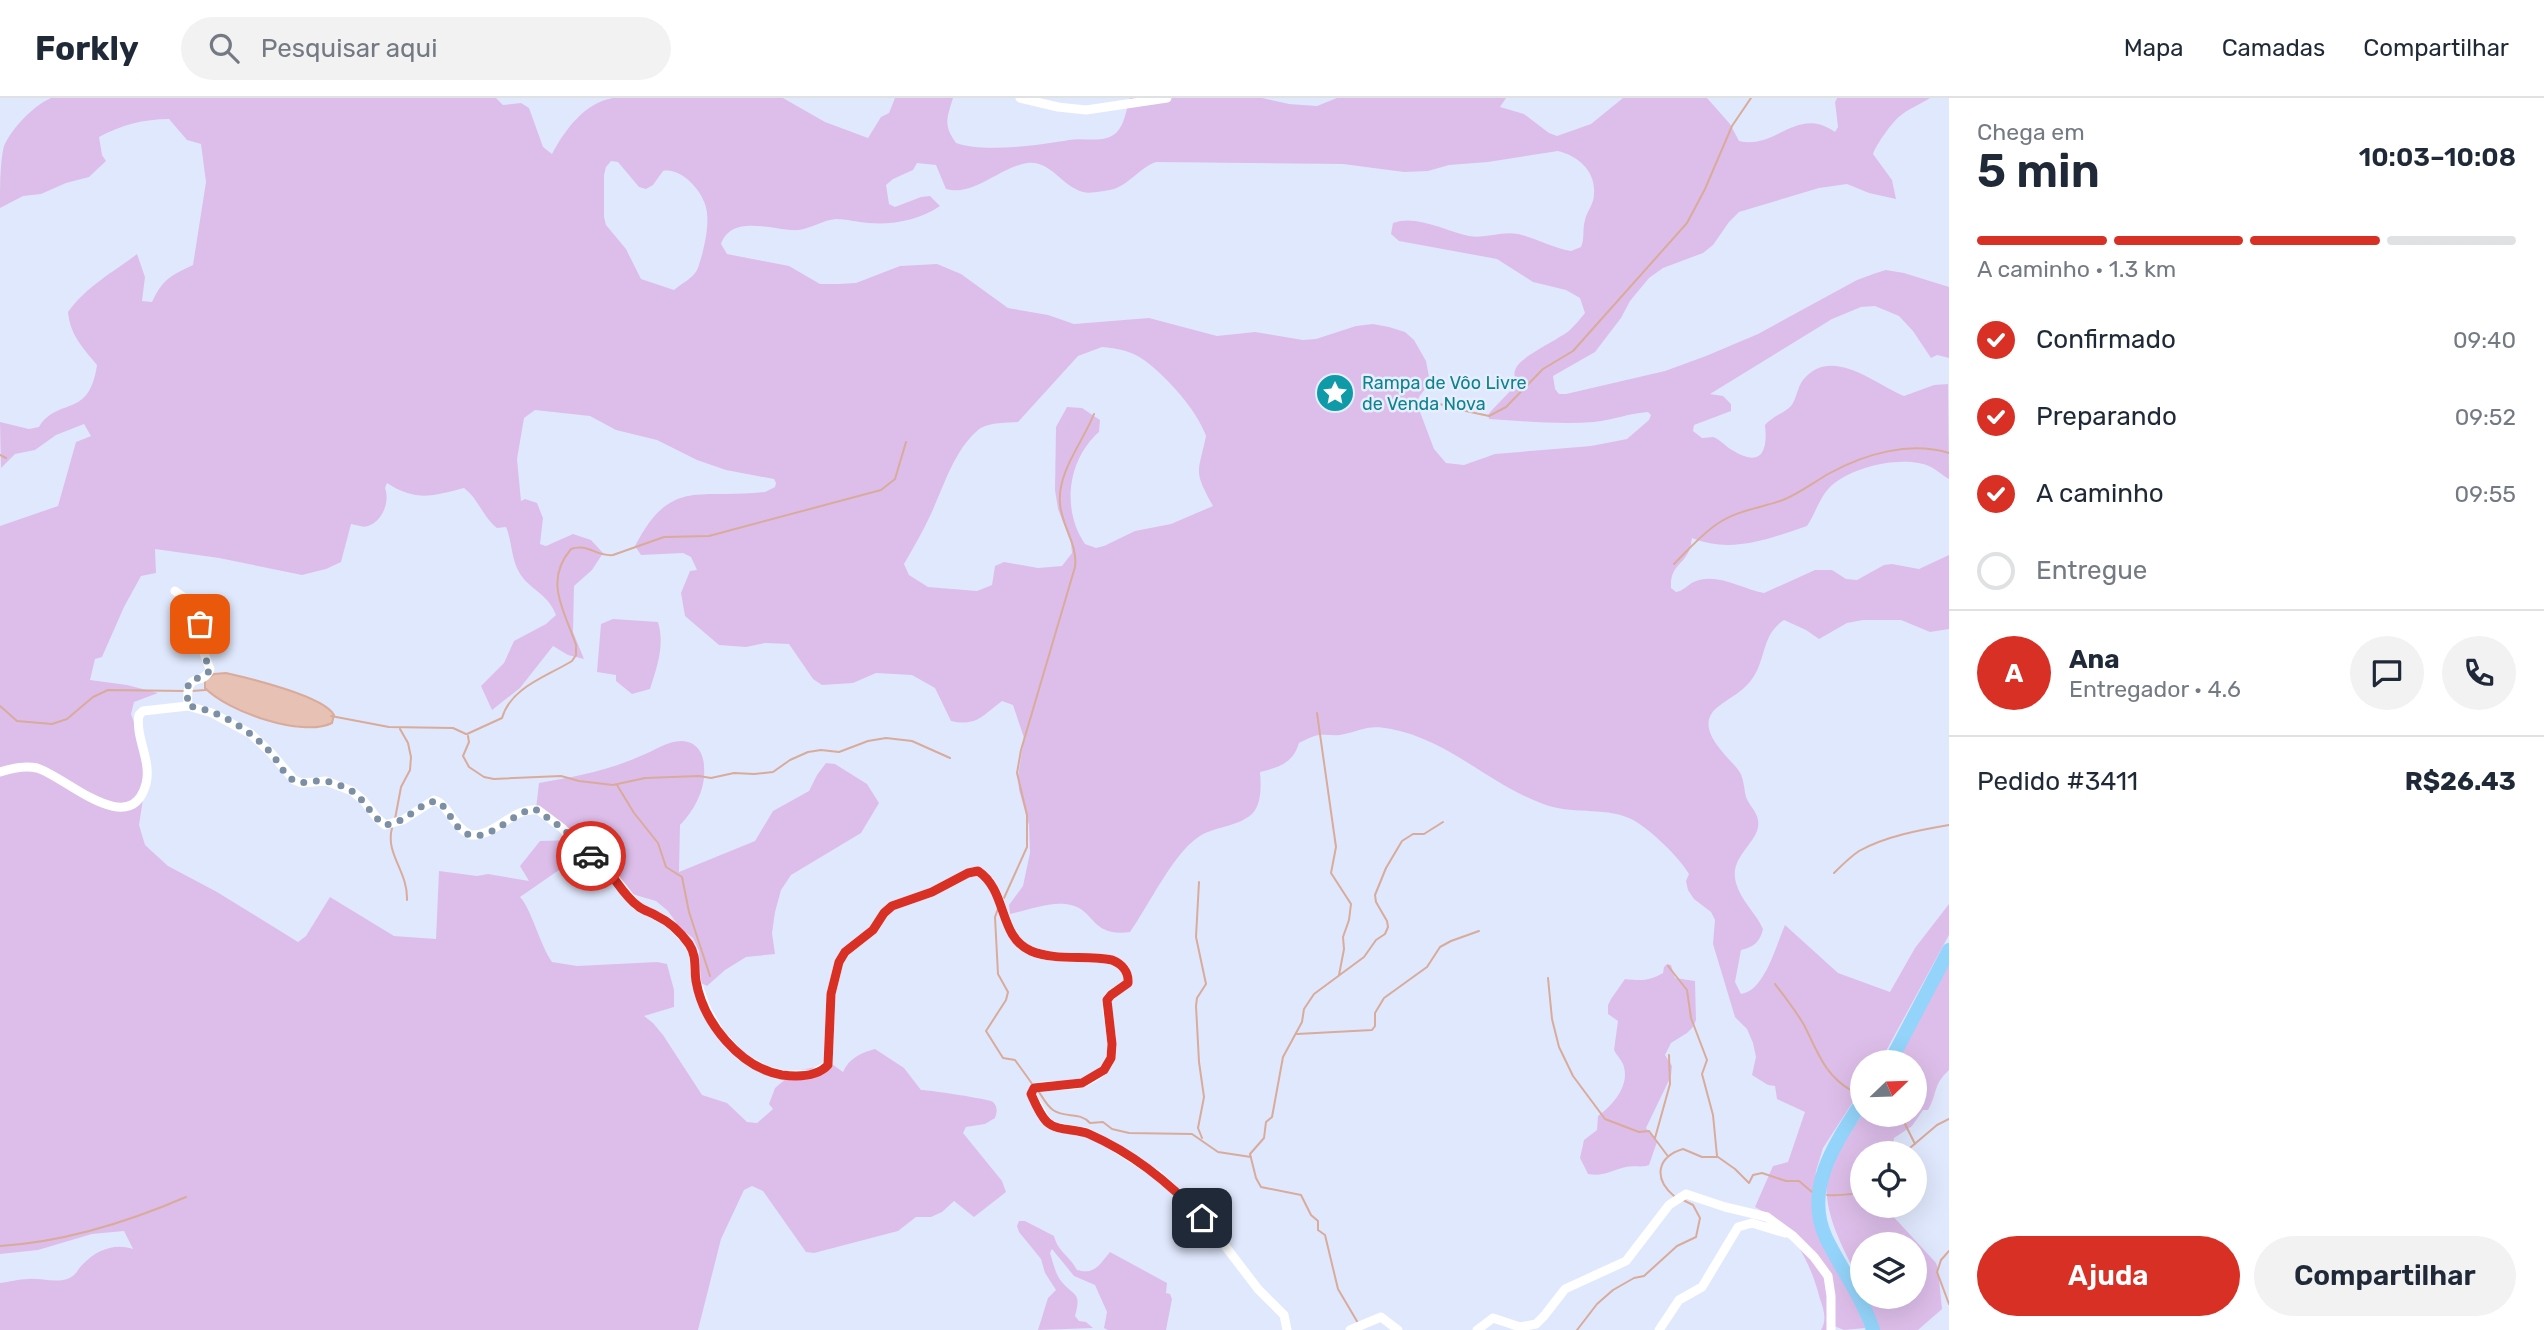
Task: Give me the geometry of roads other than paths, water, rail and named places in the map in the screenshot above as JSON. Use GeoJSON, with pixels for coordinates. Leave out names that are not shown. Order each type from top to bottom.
{"type":"FeatureCollection","features":[{"type":"Feature","properties":{"kind":"highway"},"geometry":{"type":"LineString","coordinates":[[1896,1050],[1949,950]]}},
{"type":"Feature","properties":{"kind":"highway"},"geometry":{"type":"LineString","coordinates":[[1850,1120],[1822,1172],[1818,1210],[1826,1239],[1856,1290],[1872,1330]]}},
{"type":"Feature","properties":{"kind":"street"},"geometry":{"type":"LineString","coordinates":[[1020,98],[1086,110],[1167,98]]}},
{"type":"Feature","properties":{"kind":"street"},"geometry":{"type":"LineString","coordinates":[[175,591],[198,608],[202,648],[210,669],[206,675],[189,683],[188,706]]}},
{"type":"Feature","properties":{"kind":"street"},"geometry":{"type":"LineString","coordinates":[[0,772],[17,767],[40,769],[104,805],[122,808],[137,799],[147,780],[139,715],[143,711],[188,706],[212,713],[251,734],[297,782],[326,781],[358,794],[385,825],[403,820],[434,800],[441,803],[458,827],[471,835],[489,832],[525,811],[535,809],[606,867],[637,906],[667,921],[685,939],[693,952],[698,988],[713,1022],[742,1057],[775,1073],[802,1076],[819,1072],[828,1065],[831,994],[839,962],[848,947],[873,930],[892,906],[932,892],[968,873],[978,871],[993,885],[1002,902],[1007,926],[1025,947],[1042,953],[1112,960],[1121,965],[1128,976],[1128,983],[1107,1000],[1112,1044],[1108,1065],[1082,1083],[1034,1088],[1031,1094],[1043,1117],[1056,1127],[1092,1135],[1158,1175],[1187,1202],[1258,1289],[1284,1315],[1287,1330]]}},
{"type":"Feature","properties":{"kind":"street"},"geometry":{"type":"LineString","coordinates":[[1478,1330],[1493,1318],[1520,1326],[1536,1324],[1565,1289],[1620,1265],[1632,1256],[1669,1205],[1681,1195],[1690,1194],[1725,1207],[1767,1217],[1793,1236],[1828,1276],[1831,1330]]}},
{"type":"Feature","properties":{"kind":"street"},"geometry":{"type":"LineString","coordinates":[[1658,1330],[1679,1300],[1702,1287],[1738,1227],[1752,1223],[1762,1224],[1793,1236]]}},
{"type":"Feature","properties":{"kind":"street"},"geometry":{"type":"LineString","coordinates":[[1349,1330],[1381,1317],[1398,1330]]}},
{"type":"Feature","properties":{"kind":"waterway"},"geometry":{"type":"LineString","coordinates":[[1431,401],[1489,416],[1506,407],[1543,369],[1573,351],[1687,223],[1732,126],[1751,98]]}},
{"type":"Feature","properties":{"kind":"waterway"},"geometry":{"type":"LineString","coordinates":[[1004,898],[1027,847],[1027,815],[1017,773],[1021,750],[1075,567],[1074,551],[1061,512],[1062,480],[1094,414]]}},
{"type":"Feature","properties":{"kind":"waterway"},"geometry":{"type":"LineString","coordinates":[[467,734],[502,718],[513,698],[521,691],[572,661],[576,655],[576,645],[562,608],[557,585],[558,573],[571,549],[582,548],[613,555],[664,537],[709,536],[881,490],[895,479],[906,442]]}},
{"type":"Feature","properties":{"kind":"waterway"},"geometry":{"type":"LineString","coordinates":[[1674,564],[1725,519],[1783,500],[1858,460],[1903,449],[1918,448],[1949,453]]}},
{"type":"Feature","properties":{"kind":"waterway"},"geometry":{"type":"LineString","coordinates":[[0,455],[6,458]]}},
{"type":"Feature","properties":{"kind":"waterway"},"geometry":{"type":"LineString","coordinates":[[0,706],[17,721],[52,724],[67,719],[93,697],[108,690],[185,691]]}},
{"type":"Feature","properties":{"kind":"waterway"},"geometry":{"type":"LineString","coordinates":[[191,691],[206,690]]}},
{"type":"Feature","properties":{"kind":"waterway"},"geometry":{"type":"LineString","coordinates":[[1317,713],[1336,847],[1331,873],[1351,904],[1343,937],[1344,949],[1339,975]]}},
{"type":"Feature","properties":{"kind":"waterway"},"geometry":{"type":"LineString","coordinates":[[331,716],[389,727],[453,728],[466,734]]}},
{"type":"Feature","properties":{"kind":"waterway"},"geometry":{"type":"LineString","coordinates":[[395,819],[401,787],[410,770],[411,757],[408,743],[400,729]]}},
{"type":"Feature","properties":{"kind":"waterway"},"geometry":{"type":"LineString","coordinates":[[468,736],[469,742],[463,756],[469,767],[484,777],[494,779],[561,776],[613,785],[645,778],[711,778],[734,773],[773,772],[808,752],[839,752],[868,741],[886,738],[912,741],[950,758]]}},
{"type":"Feature","properties":{"kind":"waterway"},"geometry":{"type":"LineString","coordinates":[[617,785],[634,813],[658,843],[666,867],[682,877],[689,912],[710,976]]}},
{"type":"Feature","properties":{"kind":"waterway"},"geometry":{"type":"LineString","coordinates":[[1358,1323],[1338,1289],[1325,1235],[1318,1230],[1318,1221],[1311,1215],[1301,1195],[1261,1187],[1250,1154],[1264,1138],[1266,1122],[1272,1117],[1283,1057],[1302,1022],[1304,1009],[1314,994],[1364,957],[1376,940],[1385,934],[1387,921],[1375,895],[1386,868],[1402,841],[1413,834],[1424,834],[1443,822]]}},
{"type":"Feature","properties":{"kind":"waterway"},"geometry":{"type":"LineString","coordinates":[[1834,873],[1856,853],[1880,841],[1949,825]]}},
{"type":"Feature","properties":{"kind":"waterway"},"geometry":{"type":"LineString","coordinates":[[392,828],[392,846],[404,880],[407,900]]}},
{"type":"Feature","properties":{"kind":"waterway"},"geometry":{"type":"LineString","coordinates":[[1199,882],[1196,937],[1206,984],[1197,998],[1196,1006],[1204,1097],[1198,1128],[1202,1138]]}},
{"type":"Feature","properties":{"kind":"waterway"},"geometry":{"type":"LineString","coordinates":[[999,906],[995,917],[998,974],[1008,992],[1006,1000],[986,1031],[1003,1058],[1015,1060],[1033,1085]]}},
{"type":"Feature","properties":{"kind":"waterway"},"geometry":{"type":"LineString","coordinates":[[1297,1034],[1372,1030],[1375,1026],[1375,1013],[1384,998],[1427,967],[1440,947],[1479,931]]}},
{"type":"Feature","properties":{"kind":"waterway"},"geometry":{"type":"LineString","coordinates":[[1668,966],[1687,990],[1691,1018],[1707,1060],[1702,1074],[1713,1115],[1717,1156]]}},
{"type":"Feature","properties":{"kind":"waterway"},"geometry":{"type":"LineString","coordinates":[[1548,978],[1552,1019],[1559,1047],[1573,1076],[1605,1119],[1639,1132],[1649,1131],[1667,1155]]}},
{"type":"Feature","properties":{"kind":"waterway"},"geometry":{"type":"LineString","coordinates":[[1775,984],[1801,1020],[1828,1070],[1850,1090]]}},
{"type":"Feature","properties":{"kind":"waterway"},"geometry":{"type":"LineString","coordinates":[[1655,1138],[1670,1084],[1669,1055]]}},
{"type":"Feature","properties":{"kind":"waterway"},"geometry":{"type":"LineString","coordinates":[[1039,1092],[1053,1110],[1081,1117],[1090,1123],[1103,1122],[1112,1129],[1129,1133],[1192,1134],[1218,1152],[1251,1157]]}},
{"type":"Feature","properties":{"kind":"waterway"},"geometry":{"type":"LineString","coordinates":[[1918,1141],[1949,1119]]}},
{"type":"Feature","properties":{"kind":"waterway"},"geometry":{"type":"LineString","coordinates":[[1906,1127],[1914,1141]]}},
{"type":"Feature","properties":{"kind":"waterway"},"geometry":{"type":"LineString","coordinates":[[1674,1196],[1663,1182],[1661,1169],[1668,1157],[1683,1149],[1702,1157],[1718,1157],[1749,1183],[1753,1175],[1762,1173],[1786,1181],[1799,1181],[1812,1192]]}},
{"type":"Feature","properties":{"kind":"waterway"},"geometry":{"type":"LineString","coordinates":[[1827,1195],[1850,1194]]}},
{"type":"Feature","properties":{"kind":"waterway"},"geometry":{"type":"LineString","coordinates":[[0,1246],[48,1240],[95,1229],[186,1197]]}},
{"type":"Feature","properties":{"kind":"waterway"},"geometry":{"type":"LineString","coordinates":[[1577,1330],[1597,1304],[1613,1290],[1634,1278],[1644,1276],[1677,1246],[1696,1237],[1700,1218],[1693,1205],[1683,1200]]}},
{"type":"Feature","properties":{"kind":"waterway"},"geometry":{"type":"LineString","coordinates":[[1949,1251],[1941,1260],[1937,1272],[1949,1304]]}},
{"type":"Feature","properties":{"kind":"place","name":"Rampa de Vôo Livre de Venda Nova"},"geometry":{"type":"Point","coordinates":[1335,393]}}]}
